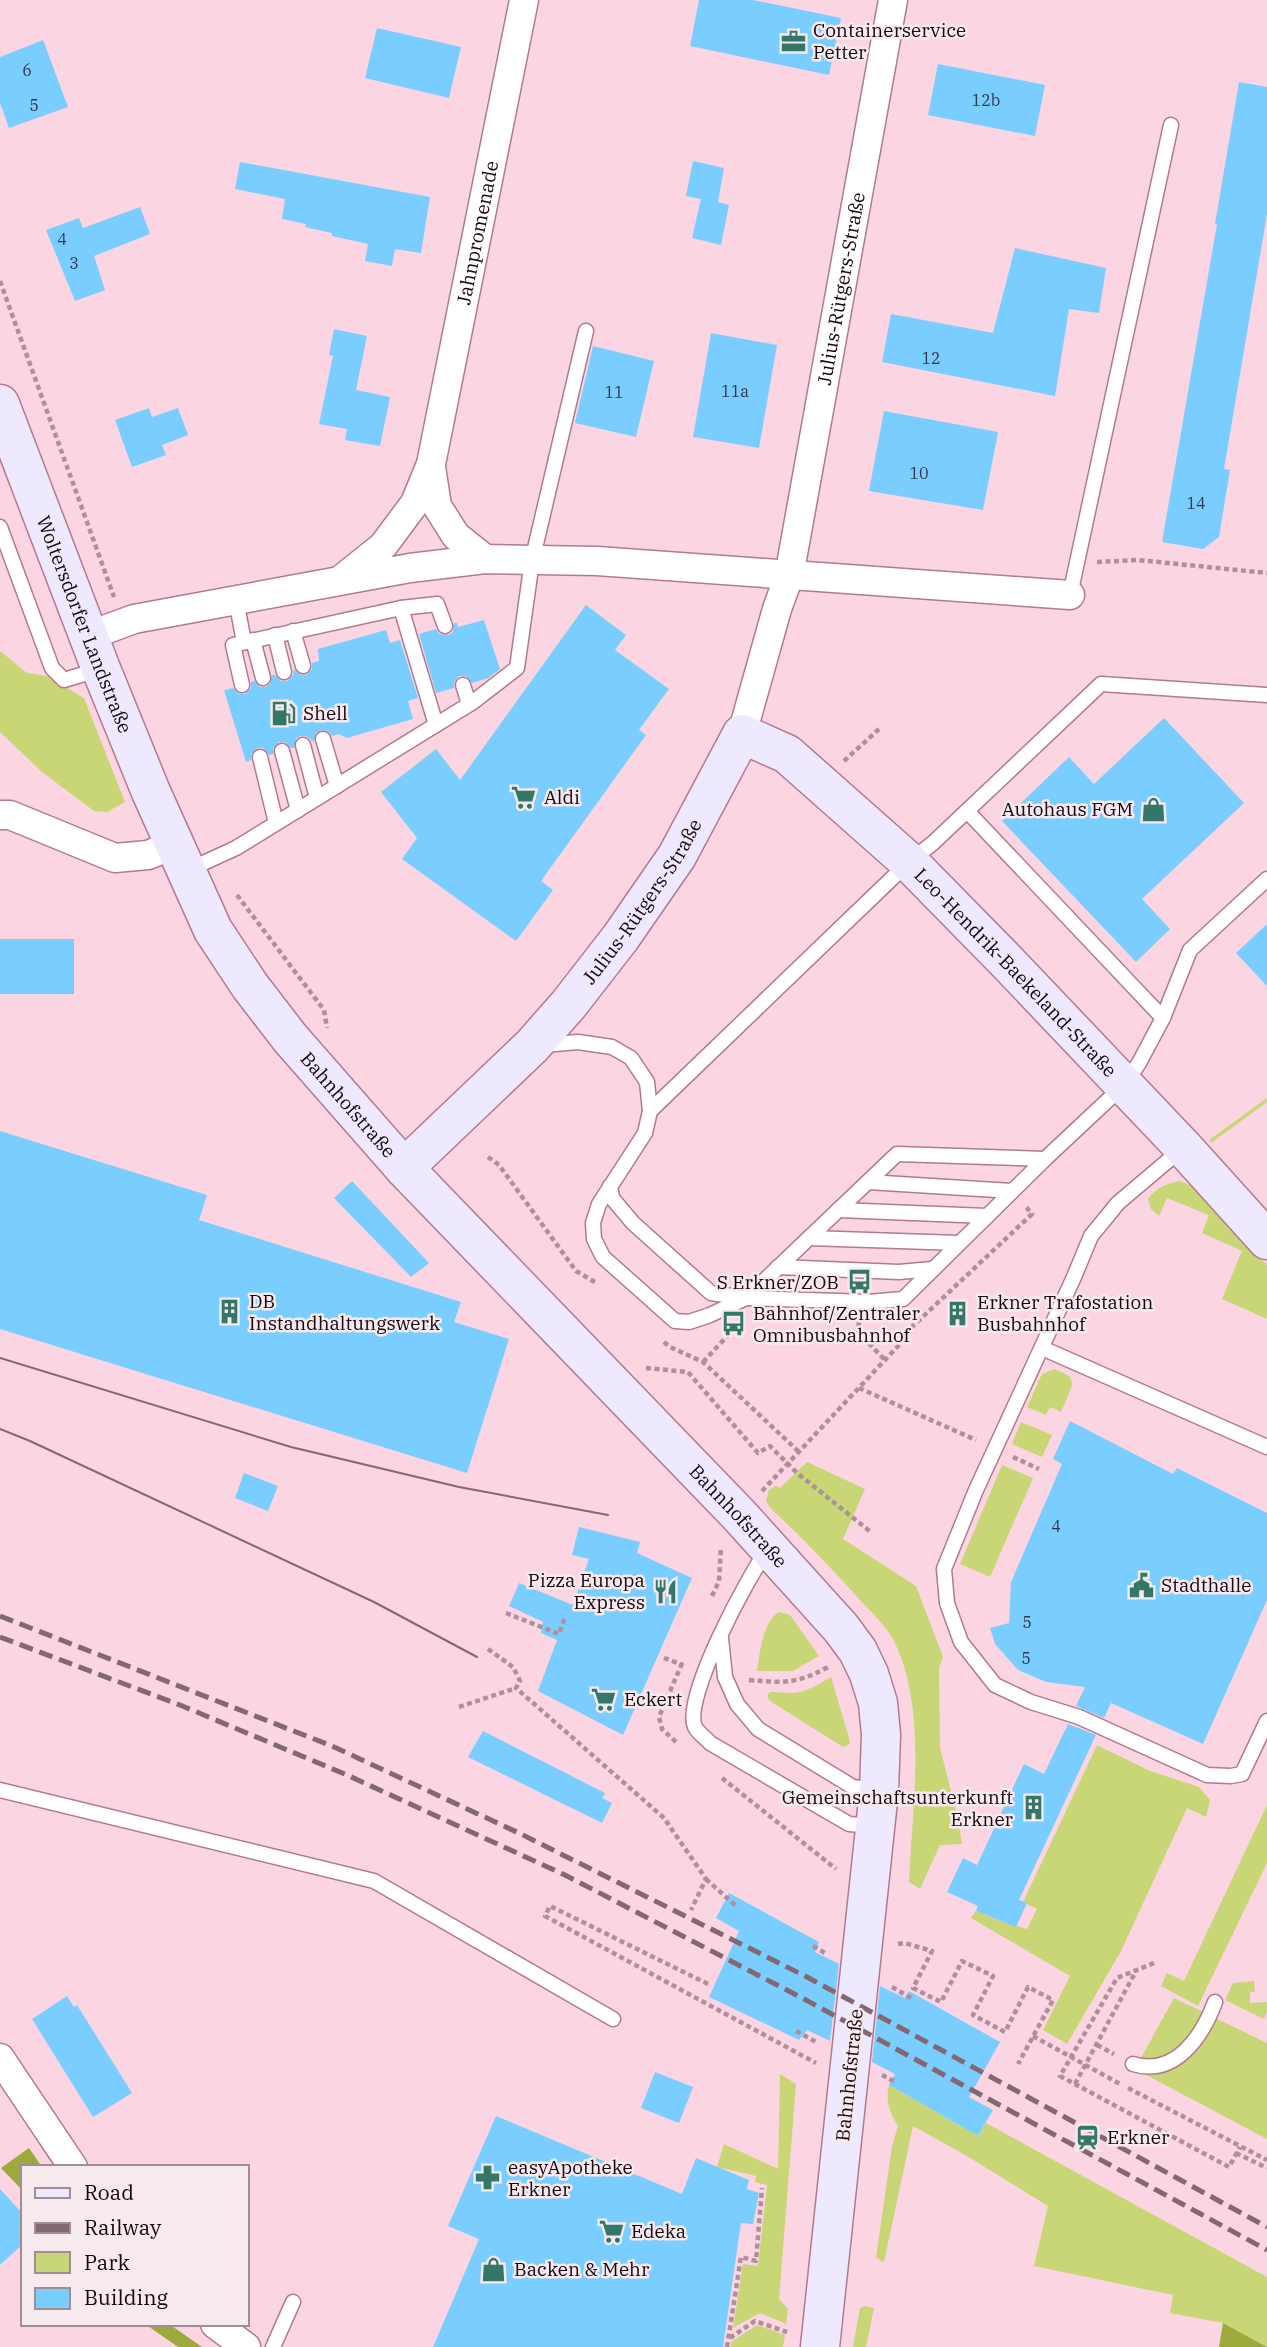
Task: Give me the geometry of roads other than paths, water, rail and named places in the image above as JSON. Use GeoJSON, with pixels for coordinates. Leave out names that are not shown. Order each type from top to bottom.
{"type":"FeatureCollection","features":[{"type":"Feature","properties":{"kind":"main road","name":"Woltersdorfer Landstraße"},"geometry":{"type":"LineString","coordinates":[[0,404],[104,642],[179,858]]}},
{"type":"Feature","properties":{"kind":"main road","name":"Leo-Hendrik-Baekeland-Straße"},"geometry":{"type":"LineString","coordinates":[[742,734],[787,754],[909,862],[1183,1147],[1267,1240]]}},
{"type":"Feature","properties":{"kind":"main road","name":"Julius-Rütgers-Straße"},"geometry":{"type":"LineString","coordinates":[[404,1168],[532,1046],[569,1004],[621,937],[677,856],[742,734]]}},
{"type":"Feature","properties":{"kind":"main road","name":"Bahnhofstraße"},"geometry":{"type":"LineString","coordinates":[[179,858],[213,930],[250,986],[290,1038],[404,1168],[769,1548],[841,1628],[858,1651],[869,1674],[878,1703],[881,1735],[877,1808],[805,2340]]}},
{"type":"Feature","properties":{"kind":"street","name":"Jahnpromenade"},"geometry":{"type":"LineString","coordinates":[[339,581],[383,546],[415,503],[430,464],[524,0]]}},
{"type":"Feature","properties":{"kind":"street","name":"Julius-Rütgers-Straße"},"geometry":{"type":"LineString","coordinates":[[742,734],[776,609],[789,576],[893,0]]}},
{"type":"Feature","properties":{"kind":"street","name":"Jahnpromenade"},"geometry":{"type":"LineString","coordinates":[[430,464],[437,506],[456,536],[485,559]]}},
{"type":"Feature","properties":{"kind":"street"},"geometry":{"type":"LineString","coordinates":[[104,642],[236,600],[410,568],[485,559],[597,561],[1070,595]]}},
{"type":"Feature","properties":{"kind":"street"},"geometry":{"type":"LineString","coordinates":[[3,810],[115,858],[149,855],[179,858]]}},
{"type":"Feature","properties":{"kind":"street"},"geometry":{"type":"LineString","coordinates":[[0,2058],[72,2165]]}},
{"type":"Feature","properties":{"kind":"street"},"geometry":{"type":"LineString","coordinates":[[218,2326],[246,2347]]}},
{"type":"Feature","properties":{"kind":"lane"},"geometry":{"type":"LineString","coordinates":[[1070,595],[1171,125]]}},
{"type":"Feature","properties":{"kind":"lane"},"geometry":{"type":"LineString","coordinates":[[179,858],[236,848],[470,704],[517,668],[532,561],[586,331]]}},
{"type":"Feature","properties":{"kind":"lane"},"geometry":{"type":"LineString","coordinates":[[0,527],[52,668],[64,680],[104,642]]}},
{"type":"Feature","properties":{"kind":"lane"},"geometry":{"type":"LineString","coordinates":[[236,600],[263,678]]}},
{"type":"Feature","properties":{"kind":"lane"},"geometry":{"type":"LineString","coordinates":[[242,685],[233,645],[401,608],[437,604],[445,626]]}},
{"type":"Feature","properties":{"kind":"lane"},"geometry":{"type":"LineString","coordinates":[[401,608],[436,725]]}},
{"type":"Feature","properties":{"kind":"lane"},"geometry":{"type":"LineString","coordinates":[[293,631],[303,666]]}},
{"type":"Feature","properties":{"kind":"lane"},"geometry":{"type":"LineString","coordinates":[[275,635],[284,672]]}},
{"type":"Feature","properties":{"kind":"lane"},"geometry":{"type":"LineString","coordinates":[[650,1111],[909,862],[1101,684],[1267,695]]}},
{"type":"Feature","properties":{"kind":"lane"},"geometry":{"type":"LineString","coordinates":[[463,685],[470,704]]}},
{"type":"Feature","properties":{"kind":"lane"},"geometry":{"type":"LineString","coordinates":[[323,739],[337,786]]}},
{"type":"Feature","properties":{"kind":"lane"},"geometry":{"type":"LineString","coordinates":[[303,745],[317,798]]}},
{"type":"Feature","properties":{"kind":"lane"},"geometry":{"type":"LineString","coordinates":[[282,751],[298,810]]}},
{"type":"Feature","properties":{"kind":"lane"},"geometry":{"type":"LineString","coordinates":[[260,757],[276,823]]}},
{"type":"Feature","properties":{"kind":"lane"},"geometry":{"type":"LineString","coordinates":[[967,811],[1163,1018]]}},
{"type":"Feature","properties":{"kind":"lane"},"geometry":{"type":"LineString","coordinates":[[610,1186],[612,1198],[621,1210],[711,1293],[747,1298],[868,1302],[903,1299],[1124,1085],[1163,1018],[1190,950],[1267,879]]}},
{"type":"Feature","properties":{"kind":"lane"},"geometry":{"type":"LineString","coordinates":[[532,1046],[578,1042],[612,1047],[631,1058],[646,1082],[650,1111],[645,1133],[599,1204],[593,1223],[594,1239],[603,1256],[675,1321],[689,1322],[747,1298],[897,1154],[1045,1159]]}},
{"type":"Feature","properties":{"kind":"lane"},"geometry":{"type":"LineString","coordinates":[[1183,1147],[1118,1203],[1090,1236],[976,1490],[944,1569],[947,1603],[961,1642],[995,1685],[1031,1702],[1079,1717],[1207,1775],[1242,1774],[1267,1721]]}},
{"type":"Feature","properties":{"kind":"lane"},"geometry":{"type":"LineString","coordinates":[[868,1182],[1012,1191]]}},
{"type":"Feature","properties":{"kind":"lane"},"geometry":{"type":"LineString","coordinates":[[838,1210],[987,1216]]}},
{"type":"Feature","properties":{"kind":"lane"},"geometry":{"type":"LineString","coordinates":[[809,1238],[959,1244]]}},
{"type":"Feature","properties":{"kind":"lane"},"geometry":{"type":"LineString","coordinates":[[778,1267],[899,1272],[932,1269]]}},
{"type":"Feature","properties":{"kind":"lane"},"geometry":{"type":"LineString","coordinates":[[1042,1348],[1267,1447]]}},
{"type":"Feature","properties":{"kind":"lane"},"geometry":{"type":"LineString","coordinates":[[721,1636],[726,1677],[737,1704],[758,1729],[853,1787],[877,1808],[849,1824],[710,1743],[695,1727],[693,1707],[703,1674],[721,1636],[754,1569],[769,1548]]}},
{"type":"Feature","properties":{"kind":"lane"},"geometry":{"type":"LineString","coordinates":[[0,1790],[374,1881],[612,2019]]}},
{"type":"Feature","properties":{"kind":"lane"},"geometry":{"type":"LineString","coordinates":[[1133,2064],[1148,2068],[1162,2065],[1180,2055],[1198,2037],[1215,2003]]}},
{"type":"Feature","properties":{"kind":"lane"},"geometry":{"type":"LineString","coordinates":[[273,2347],[293,2302]]}},
{"type":"Feature","properties":{"kind":"tram line"},"geometry":{"type":"LineString","coordinates":[[0,1358],[291,1447],[459,1487],[608,1515]]}},
{"type":"Feature","properties":{"kind":"tram line"},"geometry":{"type":"LineString","coordinates":[[0,1429],[374,1602],[477,1657]]}},
{"type":"Feature","properties":{"kind":"railway"},"geometry":{"type":"LineString","coordinates":[[0,1616],[332,1746],[521,1834],[807,1977],[1267,2227]]}},
{"type":"Feature","properties":{"kind":"railway"},"geometry":{"type":"LineString","coordinates":[[0,1637],[180,1705],[347,1775],[565,1875],[804,1999],[1267,2250]]}},
{"type":"Feature","properties":{"kind":"place","name":"Containerservice Petter"},"geometry":{"type":"Point","coordinates":[793,41]}},
{"type":"Feature","properties":{"kind":"place","name":"Shell"},"geometry":{"type":"Point","coordinates":[283,713]}},
{"type":"Feature","properties":{"kind":"place","name":"Aldi"},"geometry":{"type":"Point","coordinates":[524,797]}},
{"type":"Feature","properties":{"kind":"place","name":"Autohaus FGM"},"geometry":{"type":"Point","coordinates":[1153,809]}},
{"type":"Feature","properties":{"kind":"place","name":"S Erkner/ZOB"},"geometry":{"type":"Point","coordinates":[859,1282]}},
{"type":"Feature","properties":{"kind":"place","name":"DB Instandhaltungswerk"},"geometry":{"type":"Point","coordinates":[229,1312]}},
{"type":"Feature","properties":{"kind":"place","name":"Erkner Trafostation Busbahnhof"},"geometry":{"type":"Point","coordinates":[957,1313]}},
{"type":"Feature","properties":{"kind":"place","name":"Bahnhof/Zentraler Omnibusbahnhof"},"geometry":{"type":"Point","coordinates":[733,1324]}},
{"type":"Feature","properties":{"kind":"place","name":"Stadthalle"},"geometry":{"type":"Point","coordinates":[1141,1585]}},
{"type":"Feature","properties":{"kind":"place","name":"Pizza Europa Express"},"geometry":{"type":"Point","coordinates":[665,1591]}},
{"type":"Feature","properties":{"kind":"place","name":"Eckert"},"geometry":{"type":"Point","coordinates":[604,1699]}},
{"type":"Feature","properties":{"kind":"place","name":"Gemeinschaftsunterkunft Erkner"},"geometry":{"type":"Point","coordinates":[1033,1808]}},
{"type":"Feature","properties":{"kind":"place","name":"Erkner"},"geometry":{"type":"Point","coordinates":[1087,2137]}},
{"type":"Feature","properties":{"kind":"place","name":"easyApotheke Erkner"},"geometry":{"type":"Point","coordinates":[488,2178]}},
{"type":"Feature","properties":{"kind":"place","name":"Edeka"},"geometry":{"type":"Point","coordinates":[611,2231]}},
{"type":"Feature","properties":{"kind":"place","name":"Backen & Mehr"},"geometry":{"type":"Point","coordinates":[494,2269]}}]}
